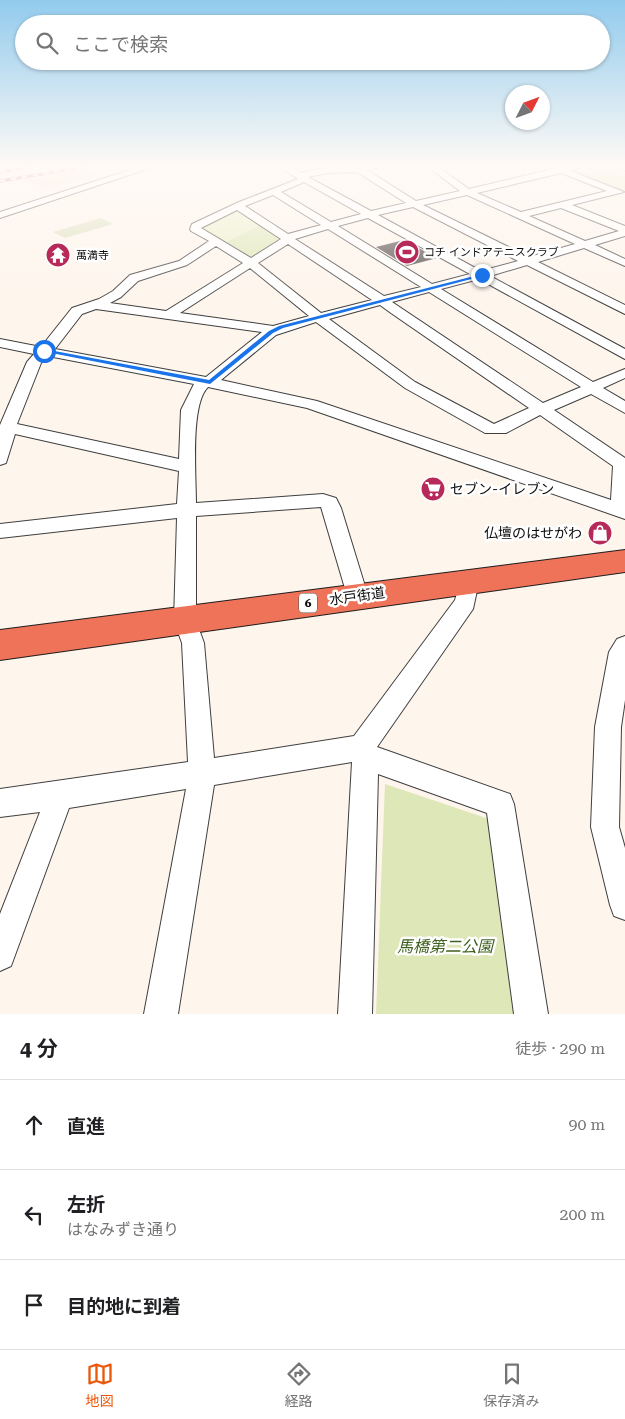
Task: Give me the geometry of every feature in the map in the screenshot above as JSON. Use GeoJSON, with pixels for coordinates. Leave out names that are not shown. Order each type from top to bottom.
{"type":"FeatureCollection","features":[{"type":"Feature","properties":{"kind":"highway","name":"水戸街道"},"geometry":{"type":"LineString","coordinates":[[0,645],[625,561]]}},
{"type":"Feature","properties":{"kind":"street"},"geometry":{"type":"LineString","coordinates":[[223,213],[194,228],[249,263],[410,385],[491,429],[500,429],[540,409],[625,373]]}},
{"type":"Feature","properties":{"kind":"street"},"geometry":{"type":"LineString","coordinates":[[0,343],[208,382],[311,404],[371,423],[622,511],[624,464],[249,213]]}},
{"type":"Feature","properties":{"kind":"street"},"geometry":{"type":"LineString","coordinates":[[309,213],[625,408]]}},
{"type":"Feature","properties":{"kind":"street"},"geometry":{"type":"LineString","coordinates":[[168,315],[288,238],[374,213]]}},
{"type":"Feature","properties":{"kind":"street"},"geometry":{"type":"LineString","coordinates":[[432,213],[625,310]]}},
{"type":"Feature","properties":{"kind":"street"},"geometry":{"type":"LineString","coordinates":[[517,213],[625,263]]}},
{"type":"Feature","properties":{"kind":"street"},"geometry":{"type":"LineString","coordinates":[[521,215],[528,213]]}},
{"type":"Feature","properties":{"kind":"street"},"geometry":{"type":"LineString","coordinates":[[582,213],[625,232]]}},
{"type":"Feature","properties":{"kind":"street"},"geometry":{"type":"LineString","coordinates":[[371,214],[625,355]]}},
{"type":"Feature","properties":{"kind":"street"},"geometry":{"type":"LineString","coordinates":[[161,1014],[202,773],[193,643],[185,620],[189,410],[197,389],[204,382],[210,382],[274,330],[482,275],[625,232]]}},
{"type":"Feature","properties":{"kind":"street"},"geometry":{"type":"LineString","coordinates":[[0,459],[4,430],[34,362],[52,344],[65,324],[77,312],[96,306],[117,294],[134,278],[183,263],[216,241]]}},
{"type":"Feature","properties":{"kind":"street"},"geometry":{"type":"LineString","coordinates":[[96,306],[274,330]]}},
{"type":"Feature","properties":{"kind":"street"},"geometry":{"type":"LineString","coordinates":[[4,430],[187,467]]}},
{"type":"Feature","properties":{"kind":"street"},"geometry":{"type":"LineString","coordinates":[[0,531],[187,510],[323,500],[329,503],[357,596]]}},
{"type":"Feature","properties":{"kind":"street"},"geometry":{"type":"LineString","coordinates":[[355,1014],[363,752],[465,604],[469,581]]}},
{"type":"Feature","properties":{"kind":"street"},"geometry":{"type":"LineString","coordinates":[[625,646],[621,652],[608,727],[605,827],[625,906]]}},
{"type":"Feature","properties":{"kind":"street"},"geometry":{"type":"LineString","coordinates":[[0,803],[60,796],[202,773],[363,752],[500,804],[530,1014]]}},
{"type":"Feature","properties":{"kind":"street"},"geometry":{"type":"LineString","coordinates":[[0,955],[60,796]]}},
{"type":"Feature","properties":{"kind":"green space"},"geometry":{"type":"Polygon","coordinates":[[[230,213],[246,213],[282,237],[253,257],[246,257],[199,229],[230,213]]]}},
{"type":"Feature","properties":{"kind":"green space"},"geometry":{"type":"Polygon","coordinates":[[[234,213],[239,213],[260,225],[227,242],[202,227],[234,213]]]}},
{"type":"Feature","properties":{"kind":"green space"},"geometry":{"type":"Polygon","coordinates":[[[101,218],[113,224],[65,238],[53,232],[101,218]]]}},
{"type":"Feature","properties":{"kind":"green space","name":"馬橋第二公園"},"geometry":{"type":"Polygon","coordinates":[[[385,784],[495,821],[520,1014],[376,1014],[385,784]]]}},
{"type":"Feature","properties":{"kind":"building","name":"コチ インドアテニスクラブ"},"geometry":{"type":"Polygon","coordinates":[[[404,240],[437,258],[407,266],[376,247],[404,240]]]}},
{"type":"Feature","properties":{"kind":"place","name":"コチ インドアテニスクラブ"},"geometry":{"type":"Point","coordinates":[407,252]}},
{"type":"Feature","properties":{"kind":"place","name":"萬満寺"},"geometry":{"type":"Point","coordinates":[58,255]}},
{"type":"Feature","properties":{"kind":"place","name":"セブン-イレブン"},"geometry":{"type":"Point","coordinates":[433,489]}},
{"type":"Feature","properties":{"kind":"place","name":"仏壇のはせがわ"},"geometry":{"type":"Point","coordinates":[600,533]}},
{"type":"Feature","properties":{"kind":"route"},"geometry":{"type":"LineString","coordinates":[[44,351],[210,382],[271,332],[281,327],[482,275]]}}]}
